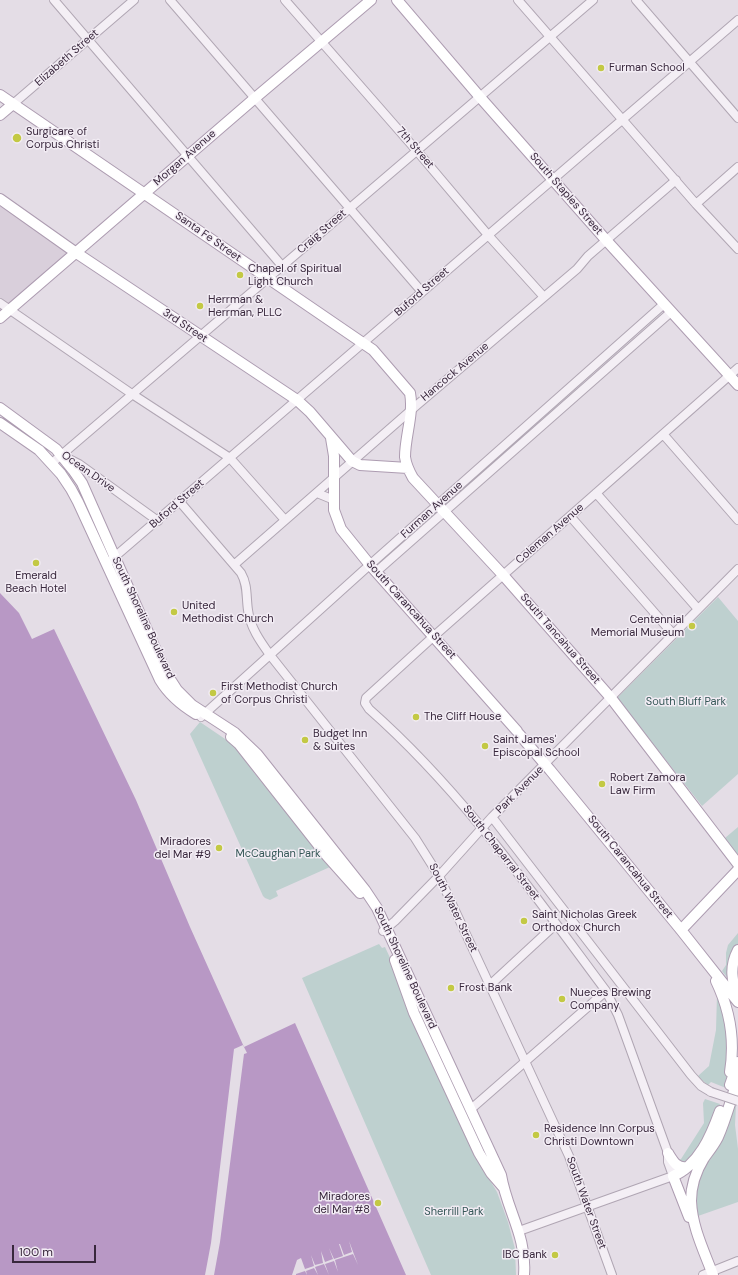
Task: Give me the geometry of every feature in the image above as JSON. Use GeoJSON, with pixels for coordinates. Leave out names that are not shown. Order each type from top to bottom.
{"type":"FeatureCollection","features":[{"type":"Feature","properties":{"kind":"main road","name":"Morgan Avenue"},"geometry":{"type":"LineString","coordinates":[[0,318],[187,156],[371,0]]}},
{"type":"Feature","properties":{"kind":"main road","name":"South Staples Street"},"geometry":{"type":"LineString","coordinates":[[397,0],[479,96],[606,240],[738,385]]}},
{"type":"Feature","properties":{"kind":"main road","name":"Santa Fe Street"},"geometry":{"type":"LineString","coordinates":[[1,95],[268,279],[364,343],[373,350],[410,393]]}},
{"type":"Feature","properties":{"kind":"main road","name":"Elizabeth Street"},"geometry":{"type":"LineString","coordinates":[[0,115],[13,104]]}},
{"type":"Feature","properties":{"kind":"main road","name":"3rd Street"},"geometry":{"type":"LineString","coordinates":[[0,199],[200,337],[297,400],[310,412],[352,461]]}},
{"type":"Feature","properties":{"kind":"main road"},"geometry":{"type":"LineString","coordinates":[[410,393],[410,411]]}},
{"type":"Feature","properties":{"kind":"main road","name":"Ocean Drive"},"geometry":{"type":"LineString","coordinates":[[0,408],[49,442],[62,455]]}},
{"type":"Feature","properties":{"kind":"main road","name":"South Tancahua Street"},"geometry":{"type":"LineString","coordinates":[[410,411],[405,457],[413,478],[503,575],[611,698],[738,864]]}},
{"type":"Feature","properties":{"kind":"main road","name":"Ocean Drive"},"geometry":{"type":"LineString","coordinates":[[0,423],[39,450],[52,463]]}},
{"type":"Feature","properties":{"kind":"main road"},"geometry":{"type":"LineString","coordinates":[[331,436],[334,456],[334,477]]}},
{"type":"Feature","properties":{"kind":"main road","name":"South Shoreline Boulevard"},"geometry":{"type":"LineString","coordinates":[[62,455],[82,483],[166,673],[177,690],[203,715]]}},
{"type":"Feature","properties":{"kind":"main road"},"geometry":{"type":"LineString","coordinates":[[352,461],[360,465],[408,468]]}},
{"type":"Feature","properties":{"kind":"main road","name":"South Shoreline Boulevard"},"geometry":{"type":"LineString","coordinates":[[52,463],[61,474],[78,502],[160,680],[166,689],[180,704],[203,715],[239,736],[257,754],[365,890],[377,908],[414,1013],[477,1149],[491,1173],[504,1188]]}},
{"type":"Feature","properties":{"kind":"main road","name":"South Carancahua Street"},"geometry":{"type":"LineString","coordinates":[[334,477],[334,510],[341,529],[373,568],[546,764],[738,1002]]}},
{"type":"Feature","properties":{"kind":"main road"},"geometry":{"type":"LineString","coordinates":[[681,930],[738,870]]}},
{"type":"Feature","properties":{"kind":"main road","name":"South Shoreline Boulevard"},"geometry":{"type":"LineString","coordinates":[[385,930],[502,1175],[504,1188],[519,1231],[524,1258],[524,1275]]}},
{"type":"Feature","properties":{"kind":"main road"},"geometry":{"type":"LineString","coordinates":[[738,950],[732,969],[734,986],[738,998]]}},
{"type":"Feature","properties":{"kind":"main road"},"geometry":{"type":"LineString","coordinates":[[710,968],[723,997],[730,1022],[732,1060],[726,1094]]}},
{"type":"Feature","properties":{"kind":"main road"},"geometry":{"type":"LineString","coordinates":[[697,1232],[690,1219],[673,1176],[687,1167],[709,1139],[738,1062]]}},
{"type":"Feature","properties":{"kind":"main road"},"geometry":{"type":"LineString","coordinates":[[709,1274],[693,1216],[691,1201],[694,1177],[717,1138],[738,1079]]}},
{"type":"Feature","properties":{"kind":"main road"},"geometry":{"type":"LineString","coordinates":[[668,1153],[679,1167],[687,1167]]}},
{"type":"Feature","properties":{"kind":"main road"},"geometry":{"type":"LineString","coordinates":[[685,1207],[684,1194],[694,1159]]}},
{"type":"Feature","properties":{"kind":"street"},"geometry":{"type":"LineString","coordinates":[[54,0],[282,266]]}},
{"type":"Feature","properties":{"kind":"street","name":"Elizabeth Street"},"geometry":{"type":"LineString","coordinates":[[13,104],[134,0]]}},
{"type":"Feature","properties":{"kind":"street"},"geometry":{"type":"LineString","coordinates":[[170,0],[422,292]]}},
{"type":"Feature","properties":{"kind":"street","name":"7th Street"},"geometry":{"type":"LineString","coordinates":[[285,0],[417,150],[488,235],[544,297]]}},
{"type":"Feature","properties":{"kind":"street"},"geometry":{"type":"LineString","coordinates":[[518,0],[696,204],[738,249]]}},
{"type":"Feature","properties":{"kind":"street","name":"Craig Street"},"geometry":{"type":"LineString","coordinates":[[52,463],[592,0]]}},
{"type":"Feature","properties":{"kind":"street"},"geometry":{"type":"LineString","coordinates":[[636,0],[738,118]]}},
{"type":"Feature","properties":{"kind":"street","name":"Buford Street"},"geometry":{"type":"LineString","coordinates":[[106,564],[158,521],[738,20]]}},
{"type":"Feature","properties":{"kind":"street"},"geometry":{"type":"LineString","coordinates":[[696,204],[738,167]]}},
{"type":"Feature","properties":{"kind":"street","name":"Hancock Avenue"},"geometry":{"type":"LineString","coordinates":[[235,564],[422,400],[544,297],[606,240],[676,180]]}},
{"type":"Feature","properties":{"kind":"street"},"geometry":{"type":"LineString","coordinates":[[0,303],[132,394],[230,458],[285,520]]}},
{"type":"Feature","properties":{"kind":"street","name":"Furman Avenue"},"geometry":{"type":"LineString","coordinates":[[441,509],[517,434],[588,371],[667,308]]}},
{"type":"Feature","properties":{"kind":"street","name":"Furman Avenue"},"geometry":{"type":"LineString","coordinates":[[203,715],[270,655],[441,509],[524,442],[595,379],[667,308]]}},
{"type":"Feature","properties":{"kind":"street","name":"Coleman Avenue"},"geometry":{"type":"LineString","coordinates":[[365,703],[366,698],[434,636],[738,368]]}},
{"type":"Feature","properties":{"kind":"street"},"geometry":{"type":"LineString","coordinates":[[588,371],[595,379]]}},
{"type":"Feature","properties":{"kind":"street"},"geometry":{"type":"LineString","coordinates":[[410,393],[422,400]]}},
{"type":"Feature","properties":{"kind":"street"},"geometry":{"type":"LineString","coordinates":[[517,434],[524,442]]}},
{"type":"Feature","properties":{"kind":"street"},"geometry":{"type":"LineString","coordinates":[[663,434],[738,520]]}},
{"type":"Feature","properties":{"kind":"street","name":"Ocean Drive"},"geometry":{"type":"LineString","coordinates":[[62,455],[79,464],[158,521]]}},
{"type":"Feature","properties":{"kind":"street"},"geometry":{"type":"LineString","coordinates":[[317,493],[334,500]]}},
{"type":"Feature","properties":{"kind":"street"},"geometry":{"type":"LineString","coordinates":[[596,494],[698,609]]}},
{"type":"Feature","properties":{"kind":"street","name":"South Water Street"},"geometry":{"type":"LineString","coordinates":[[180,502],[235,564],[245,582],[251,623],[257,636],[270,655],[415,838],[439,876],[569,1156],[612,1275]]}},
{"type":"Feature","properties":{"kind":"street"},"geometry":{"type":"LineString","coordinates":[[570,516],[672,634]]}},
{"type":"Feature","properties":{"kind":"street","name":"Park Avenue"},"geometry":{"type":"LineString","coordinates":[[385,930],[439,876],[492,817],[738,569]]}},
{"type":"Feature","properties":{"kind":"street","name":"South Chaparral Street"},"geometry":{"type":"LineString","coordinates":[[365,703],[404,742],[483,827],[606,991],[618,1015],[668,1153],[668,1162],[673,1176]]}},
{"type":"Feature","properties":{"kind":"street"},"geometry":{"type":"LineString","coordinates":[[492,817],[691,1075],[701,1086],[711,1092],[738,1101]]}},
{"type":"Feature","properties":{"kind":"street"},"geometry":{"type":"LineString","coordinates":[[490,985],[556,924]]}},
{"type":"Feature","properties":{"kind":"street"},"geometry":{"type":"LineString","coordinates":[[471,1109],[606,991]]}},
{"type":"Feature","properties":{"kind":"street"},"geometry":{"type":"LineString","coordinates":[[519,1231],[673,1176]]}},
{"type":"Feature","properties":{"kind":"street"},"geometry":{"type":"LineString","coordinates":[[709,1274],[738,1261]]}},
{"type":"Feature","properties":{"kind":"shaded area"},"geometry":{"type":"Polygon","coordinates":[[[0,206],[68,252],[0,312],[0,206]]]}},
{"type":"Feature","properties":{"kind":"shaded area"},"geometry":{"type":"Polygon","coordinates":[[[0,593],[19,613],[32,639],[54,629],[136,800],[190,927],[244,1047],[295,1023],[406,1275],[0,1275],[0,593]]]}},
{"type":"Feature","properties":{"kind":"green space","name":"South Bluff Park"},"geometry":{"type":"Polygon","coordinates":[[[718,597],[738,621],[738,774],[702,806],[617,698],[718,597]]]}},
{"type":"Feature","properties":{"kind":"green space","name":"McCaughan Park"},"geometry":{"type":"Polygon","coordinates":[[[200,722],[234,745],[255,774],[330,867],[276,891],[278,896],[270,900],[263,896],[190,734],[200,722]]]}},
{"type":"Feature","properties":{"kind":"green space"},"geometry":{"type":"Polygon","coordinates":[[[738,827],[738,855],[725,838],[738,827]]]}},
{"type":"Feature","properties":{"kind":"green space"},"geometry":{"type":"Polygon","coordinates":[[[738,933],[738,947],[729,980],[722,971],[726,965],[728,945],[738,933]]]}},
{"type":"Feature","properties":{"kind":"green space","name":"Sherrill Park"},"geometry":{"type":"Polygon","coordinates":[[[379,944],[382,948],[385,947],[392,962],[409,1014],[473,1152],[497,1192],[508,1222],[515,1249],[516,1275],[431,1275],[302,978],[379,944]]]}},
{"type":"Feature","properties":{"kind":"green space"},"geometry":{"type":"Polygon","coordinates":[[[719,994],[730,1042],[726,1088],[711,1082],[708,1085],[698,1076],[709,1066],[716,1030],[717,995],[719,994]]]}},
{"type":"Feature","properties":{"kind":"green space"},"geometry":{"type":"Polygon","coordinates":[[[705,1099],[720,1104],[713,1126],[688,1163],[676,1161],[681,1159],[704,1123],[703,1103],[705,1099]]]}},
{"type":"Feature","properties":{"kind":"green space"},"geometry":{"type":"Polygon","coordinates":[[[733,1105],[736,1106],[735,1125],[738,1149],[738,1202],[698,1216],[694,1204],[696,1185],[733,1105]]]}},
{"type":"Feature","properties":{"kind":"pier"},"geometry":{"type":"Polygon","coordinates":[[[243,1045],[247,1053],[244,1054],[220,1242],[214,1275],[205,1275],[211,1243],[234,1049],[243,1045]]]}},
{"type":"Feature","properties":{"kind":"pier"},"geometry":{"type":"Polygon","coordinates":[[[349,1241],[358,1265],[353,1254],[335,1260],[338,1272],[334,1261],[325,1264],[329,1275],[324,1264],[315,1267],[318,1275],[314,1268],[306,1271],[307,1275],[305,1271],[292,1275],[297,1260],[301,1258],[305,1269],[314,1266],[311,1255],[315,1265],[323,1263],[321,1251],[325,1262],[333,1259],[329,1248],[334,1259],[343,1256],[339,1244],[344,1255],[352,1252],[349,1241]]]}},
{"type":"Feature","properties":{"kind":"place","name":"Furman School"},"geometry":{"type":"Point","coordinates":[601,68]}},
{"type":"Feature","properties":{"kind":"place","name":"Surgicare of Corpus Christi"},"geometry":{"type":"Point","coordinates":[17,138]}},
{"type":"Feature","properties":{"kind":"place","name":"Chapel of Spiritual Light Church"},"geometry":{"type":"Point","coordinates":[240,275]}},
{"type":"Feature","properties":{"kind":"place","name":"Herrman & Herrman, PLLC"},"geometry":{"type":"Point","coordinates":[200,306]}},
{"type":"Feature","properties":{"kind":"place","name":"Emerald Beach Hotel"},"geometry":{"type":"Point","coordinates":[36,563]}},
{"type":"Feature","properties":{"kind":"place","name":"United Methodist Church"},"geometry":{"type":"Point","coordinates":[174,612]}},
{"type":"Feature","properties":{"kind":"place","name":"Centennial Memorial Museum"},"geometry":{"type":"Point","coordinates":[692,626]}},
{"type":"Feature","properties":{"kind":"place","name":"First Methodist Church of Corpus Christi"},"geometry":{"type":"Point","coordinates":[213,693]}},
{"type":"Feature","properties":{"kind":"place","name":"The Cliff House"},"geometry":{"type":"Point","coordinates":[416,717]}},
{"type":"Feature","properties":{"kind":"place","name":"Budget Inn & Suites"},"geometry":{"type":"Point","coordinates":[305,740]}},
{"type":"Feature","properties":{"kind":"place","name":"Saint James' Episcopal School"},"geometry":{"type":"Point","coordinates":[485,746]}},
{"type":"Feature","properties":{"kind":"place","name":"Robert Zamora Law Firm"},"geometry":{"type":"Point","coordinates":[602,784]}},
{"type":"Feature","properties":{"kind":"place","name":"Miradores del Mar #9"},"geometry":{"type":"Point","coordinates":[219,848]}},
{"type":"Feature","properties":{"kind":"place","name":"Saint Nicholas Greek Orthodox Church"},"geometry":{"type":"Point","coordinates":[524,921]}},
{"type":"Feature","properties":{"kind":"place","name":"Frost Bank"},"geometry":{"type":"Point","coordinates":[451,988]}},
{"type":"Feature","properties":{"kind":"place","name":"Nueces Brewing Company"},"geometry":{"type":"Point","coordinates":[562,999]}},
{"type":"Feature","properties":{"kind":"place","name":"Residence Inn Corpus Christi Downtown"},"geometry":{"type":"Point","coordinates":[536,1135]}},
{"type":"Feature","properties":{"kind":"place","name":"Miradores del Mar #8"},"geometry":{"type":"Point","coordinates":[378,1203]}},
{"type":"Feature","properties":{"kind":"place","name":"IBC Bank"},"geometry":{"type":"Point","coordinates":[555,1255]}}]}
